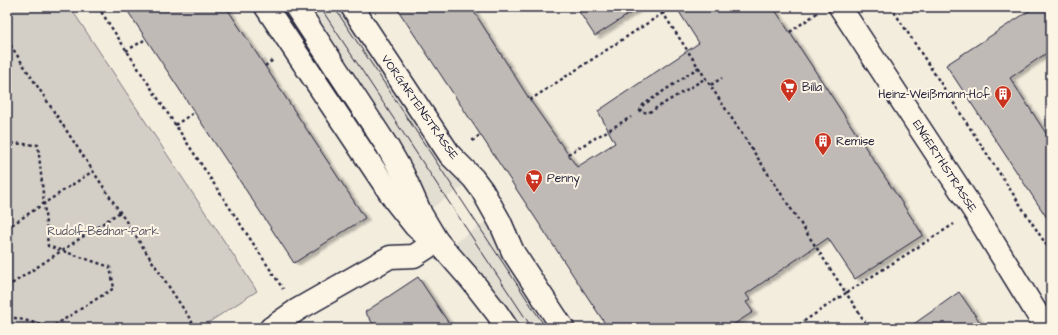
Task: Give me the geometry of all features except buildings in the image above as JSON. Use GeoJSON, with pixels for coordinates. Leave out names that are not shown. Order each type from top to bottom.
{"type":"FeatureCollection","features":[{"type":"Feature","properties":{"kind":"street"},"geometry":{"type":"LineString","coordinates":[[266,7],[396,202],[415,226],[437,241]]}},
{"type":"Feature","properties":{"kind":"street"},"geometry":{"type":"LineString","coordinates":[[296,7],[387,146],[403,174],[421,214],[437,241],[472,281],[507,328]]}},
{"type":"Feature","properties":{"kind":"street","name":"VORGARTENSTRASSE"},"geometry":{"type":"LineString","coordinates":[[352,7],[450,155],[473,178],[482,190],[500,222],[513,252],[563,328]]}},
{"type":"Feature","properties":{"kind":"street","name":"ENGERTHSTRASSE"},"geometry":{"type":"LineString","coordinates":[[830,9],[974,211],[1046,328]]}},
{"type":"Feature","properties":{"kind":"street"},"geometry":{"type":"LineString","coordinates":[[271,328],[297,310],[390,257],[414,256],[437,241]]}},
{"type":"Feature","properties":{"kind":"path"},"geometry":{"type":"LineString","coordinates":[[98,7],[297,310]]}},
{"type":"Feature","properties":{"kind":"path"},"geometry":{"type":"LineString","coordinates":[[659,7],[869,328]]}},
{"type":"Feature","properties":{"kind":"path"},"geometry":{"type":"LineString","coordinates":[[891,7],[1051,252]]}},
{"type":"Feature","properties":{"kind":"path"},"geometry":{"type":"LineString","coordinates":[[790,32],[830,9]]}},
{"type":"Feature","properties":{"kind":"path"},"geometry":{"type":"LineString","coordinates":[[530,100],[663,13]]}},
{"type":"Feature","properties":{"kind":"path"},"geometry":{"type":"LineString","coordinates":[[126,50],[146,39]]}},
{"type":"Feature","properties":{"kind":"path"},"geometry":{"type":"LineString","coordinates":[[7,40],[196,328]]}},
{"type":"Feature","properties":{"kind":"path"},"geometry":{"type":"LineString","coordinates":[[699,67],[642,104],[640,111],[648,114],[706,78]]}},
{"type":"Feature","properties":{"kind":"path"},"geometry":{"type":"LineString","coordinates":[[711,85],[722,78]]}},
{"type":"Feature","properties":{"kind":"path"},"geometry":{"type":"LineString","coordinates":[[176,125],[195,112]]}},
{"type":"Feature","properties":{"kind":"path"},"geometry":{"type":"LineString","coordinates":[[568,154],[631,117]]}},
{"type":"Feature","properties":{"kind":"path"},"geometry":{"type":"LineString","coordinates":[[472,141],[480,135]]}},
{"type":"Feature","properties":{"kind":"path"},"geometry":{"type":"LineString","coordinates":[[7,145],[38,145],[48,246],[110,267],[114,288],[52,327],[7,316]]}},
{"type":"Feature","properties":{"kind":"path"},"geometry":{"type":"LineString","coordinates":[[7,228],[93,171]]}},
{"type":"Feature","properties":{"kind":"path"},"geometry":{"type":"LineString","coordinates":[[794,328],[974,211]]}},
{"type":"Feature","properties":{"kind":"path"},"geometry":{"type":"LineString","coordinates":[[7,287],[120,212]]}},
{"type":"Feature","properties":{"kind":"shaded area"},"geometry":{"type":"Polygon","coordinates":[[[304,7],[343,7],[467,184],[427,211],[304,7]]]}},
{"type":"Feature","properties":{"kind":"shaded area"},"geometry":{"type":"Polygon","coordinates":[[[490,219],[554,328],[515,328],[451,245],[490,219]]]}},
{"type":"Feature","properties":{"kind":"green space","name":"Rudolf-Bednar-Park"},"geometry":{"type":"Polygon","coordinates":[[[7,7],[70,7],[257,291],[200,328],[7,328],[7,7]]]}},
{"type":"Feature","properties":{"kind":"tram line"},"geometry":{"type":"LineString","coordinates":[[320,7],[532,328]]}},
{"type":"Feature","properties":{"kind":"tram line"},"geometry":{"type":"LineString","coordinates":[[334,7],[546,328]]}},
{"type":"Feature","properties":{"kind":"place","name":"Billa"},"geometry":{"type":"Point","coordinates":[789,102]}},
{"type":"Feature","properties":{"kind":"place","name":"Heinz-Weißmann-Hof"},"geometry":{"type":"Point","coordinates":[1003,109]}},
{"type":"Feature","properties":{"kind":"place","name":"Remise"},"geometry":{"type":"Point","coordinates":[823,156]}},
{"type":"Feature","properties":{"kind":"place","name":"Penny"},"geometry":{"type":"Point","coordinates":[534,193]}}]}
